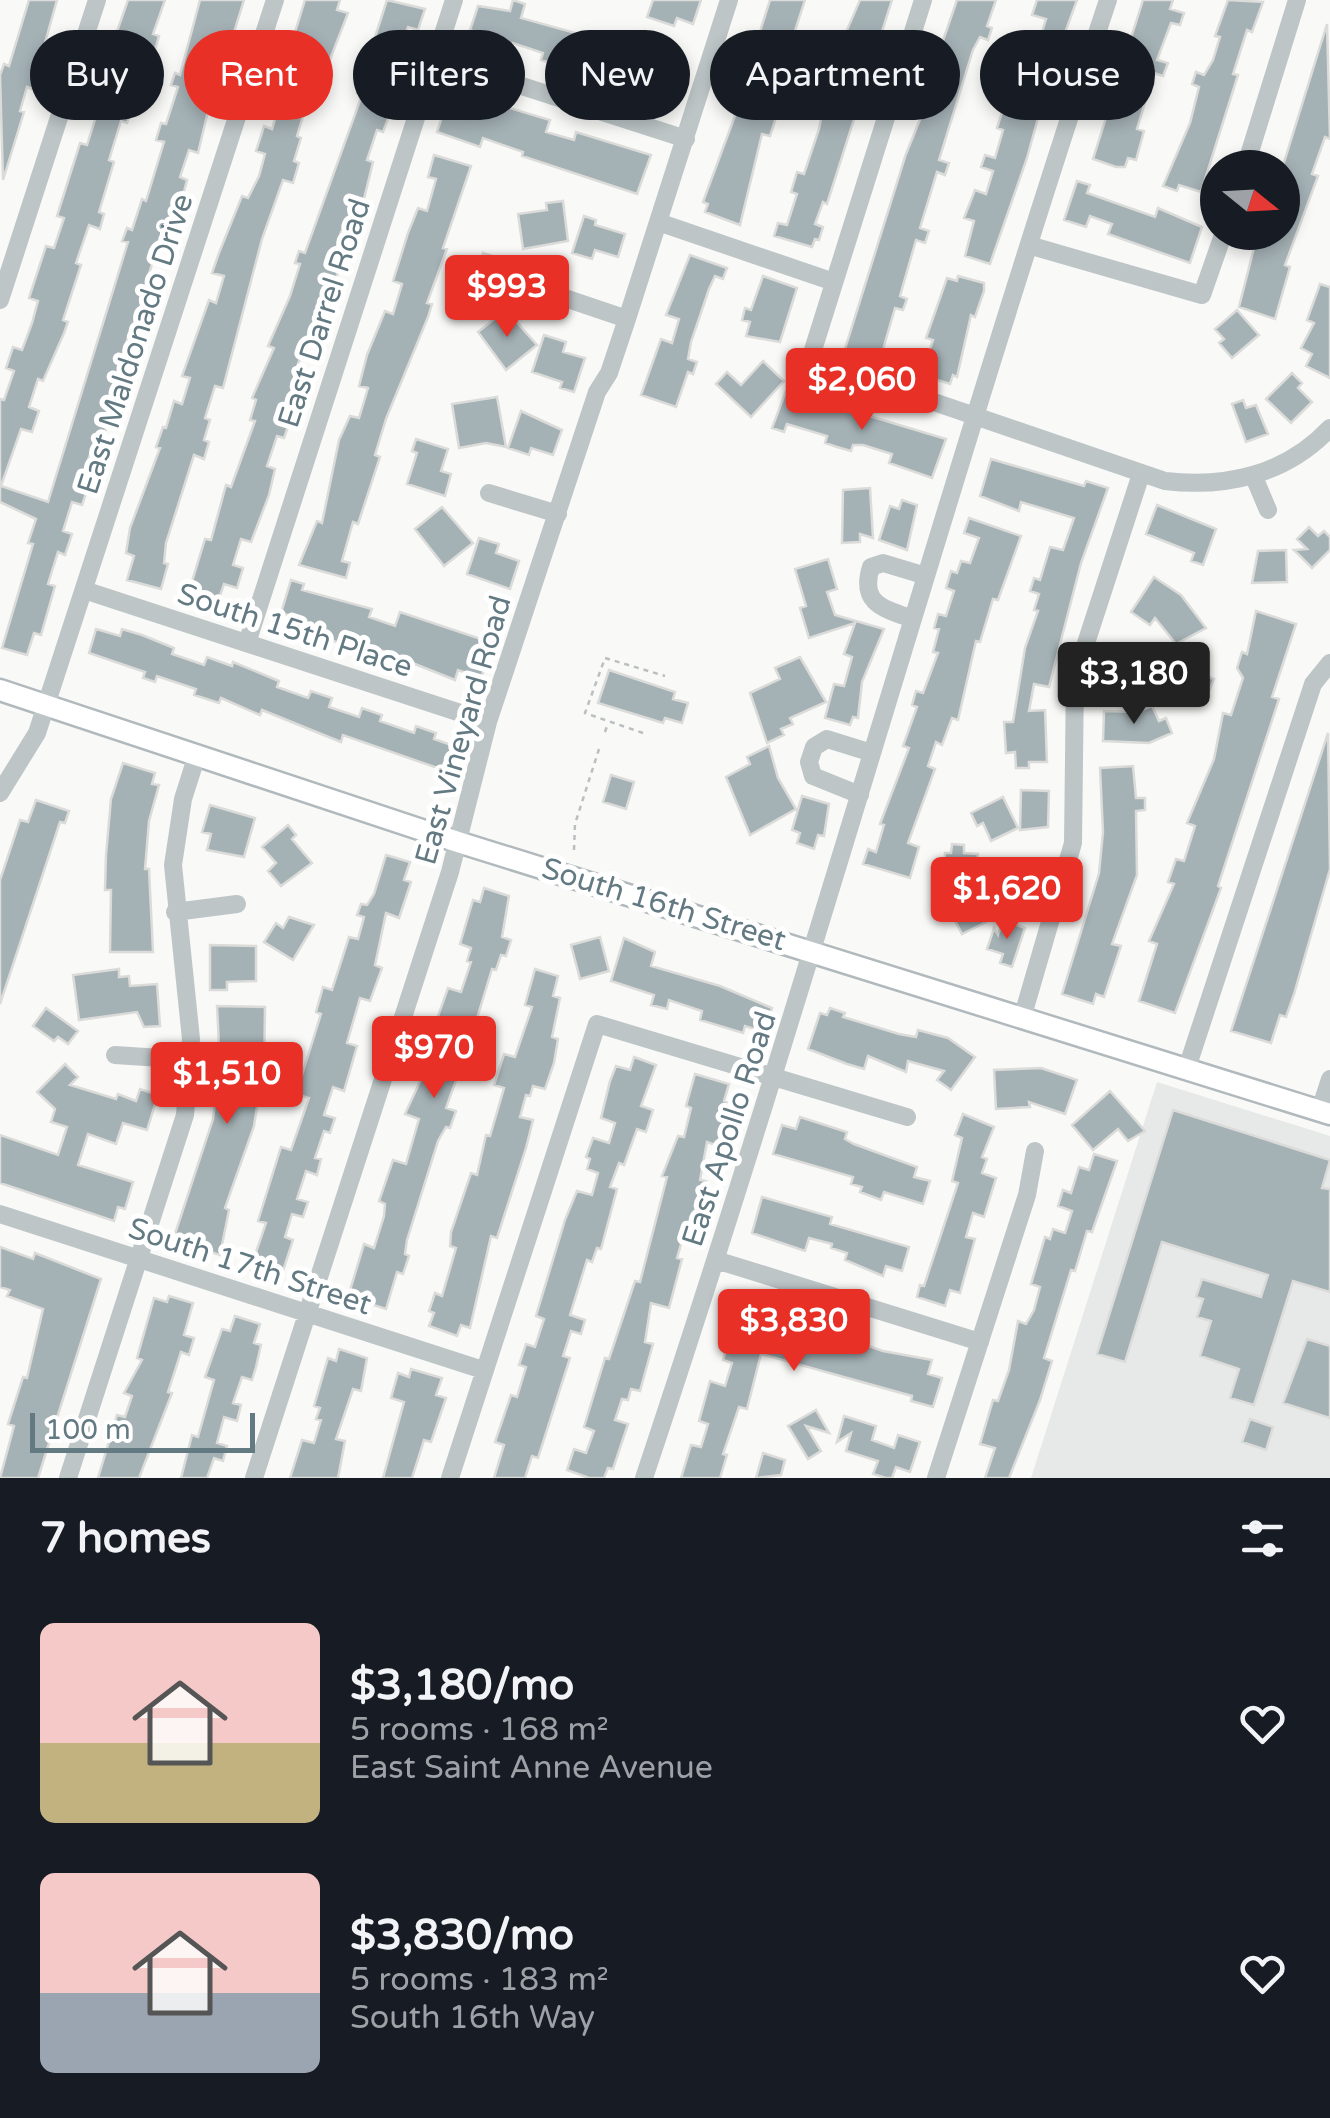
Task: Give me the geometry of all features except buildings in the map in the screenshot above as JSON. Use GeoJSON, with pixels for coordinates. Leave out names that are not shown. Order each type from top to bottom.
{"type":"FeatureCollection","features":[{"type":"Feature","properties":{"kind":"main road","name":"South 16th Street"},"geometry":{"type":"LineString","coordinates":[[0,690],[458,842],[1325,1112]]}},
{"type":"Feature","properties":{"kind":"street"},"geometry":{"type":"LineString","coordinates":[[0,300],[97,0]]}},
{"type":"Feature","properties":{"kind":"street","name":"East Maldonado Drive"},"geometry":{"type":"LineString","coordinates":[[0,793],[29,750],[46,705],[276,0]]}},
{"type":"Feature","properties":{"kind":"street","name":"East Darrel Road"},"geometry":{"type":"LineString","coordinates":[[444,30],[454,0]]}},
{"type":"Feature","properties":{"kind":"street","name":"East Vineyard Road"},"geometry":{"type":"LineString","coordinates":[[254,1478],[458,842],[467,791],[488,722],[597,392],[609,372],[627,319],[729,0]]}},
{"type":"Feature","properties":{"kind":"street"},"geometry":{"type":"LineString","coordinates":[[923,0],[813,350],[816,362],[1142,474],[1190,484],[1254,477],[1286,463],[1330,428]]}},
{"type":"Feature","properties":{"kind":"street","name":"East Apollo Road"},"geometry":{"type":"LineString","coordinates":[[644,1478],[814,950],[910,618],[1108,0]]}},
{"type":"Feature","properties":{"kind":"street"},"geometry":{"type":"LineString","coordinates":[[1250,150],[1297,0]]}},
{"type":"Feature","properties":{"kind":"street"},"geometry":{"type":"LineString","coordinates":[[525,87],[686,140]]}},
{"type":"Feature","properties":{"kind":"street","name":"East Darrel Road"},"geometry":{"type":"LineString","coordinates":[[247,642],[415,120]]}},
{"type":"Feature","properties":{"kind":"street"},"geometry":{"type":"LineString","coordinates":[[658,222],[834,282]]}},
{"type":"Feature","properties":{"kind":"street"},"geometry":{"type":"LineString","coordinates":[[1032,246],[1202,296],[1218,250]]}},
{"type":"Feature","properties":{"kind":"street"},"geometry":{"type":"LineString","coordinates":[[553,294],[627,319]]}},
{"type":"Feature","properties":{"kind":"street"},"geometry":{"type":"LineString","coordinates":[[1022,1015],[1073,843],[1072,701],[1081,651],[1142,474]]}},
{"type":"Feature","properties":{"kind":"street"},"geometry":{"type":"LineString","coordinates":[[1254,477],[1268,510]]}},
{"type":"Feature","properties":{"kind":"street"},"geometry":{"type":"LineString","coordinates":[[489,493],[558,514]]}},
{"type":"Feature","properties":{"kind":"street"},"geometry":{"type":"LineString","coordinates":[[910,618],[882,609],[870,600],[865,586],[871,567],[882,563],[924,575]]}},
{"type":"Feature","properties":{"kind":"street","name":"South 15th Place"},"geometry":{"type":"LineString","coordinates":[[84,590],[488,722]]}},
{"type":"Feature","properties":{"kind":"street"},"geometry":{"type":"LineString","coordinates":[[1081,651],[1129,665]]}},
{"type":"Feature","properties":{"kind":"street"},"geometry":{"type":"LineString","coordinates":[[1187,1068],[1314,684],[1329,664]]}},
{"type":"Feature","properties":{"kind":"street"},"geometry":{"type":"LineString","coordinates":[[860,796],[813,776],[809,762],[814,747],[827,739],[872,753]]}},
{"type":"Feature","properties":{"kind":"street"},"geometry":{"type":"LineString","coordinates":[[68,1478],[185,1116],[192,1060],[176,912],[176,830],[197,754]]}},
{"type":"Feature","properties":{"kind":"street"},"geometry":{"type":"LineString","coordinates":[[1022,879],[1061,891]]}},
{"type":"Feature","properties":{"kind":"street"},"geometry":{"type":"LineString","coordinates":[[176,912],[237,904]]}},
{"type":"Feature","properties":{"kind":"street"},"geometry":{"type":"LineString","coordinates":[[450,1478],[597,1024],[907,1117]]}},
{"type":"Feature","properties":{"kind":"street"},"geometry":{"type":"LineString","coordinates":[[115,1055],[192,1060]]}},
{"type":"Feature","properties":{"kind":"street"},"geometry":{"type":"LineString","coordinates":[[1325,1112],[1330,1079]]}},
{"type":"Feature","properties":{"kind":"street"},"geometry":{"type":"LineString","coordinates":[[936,1478],[1026,1195],[1034,1150]]}},
{"type":"Feature","properties":{"kind":"street","name":"South 17th Street"},"geometry":{"type":"LineString","coordinates":[[0,1214],[484,1370]]}},
{"type":"Feature","properties":{"kind":"street"},"geometry":{"type":"LineString","coordinates":[[716,1260],[980,1342]]}},
{"type":"Feature","properties":{"kind":"path"},"geometry":{"type":"LineString","coordinates":[[643,732],[585,713],[606,658],[665,676]]}},
{"type":"Feature","properties":{"kind":"path"},"geometry":{"type":"LineString","coordinates":[[604,732],[609,721]]}},
{"type":"Feature","properties":{"kind":"path"},"geometry":{"type":"LineString","coordinates":[[574,850],[575,824],[599,750]]}},
{"type":"Feature","properties":{"kind":"shaded area"},"geometry":{"type":"Polygon","coordinates":[[[1157,1082],[1330,1136],[1330,1478],[1031,1478],[1157,1082]]]}}]}
